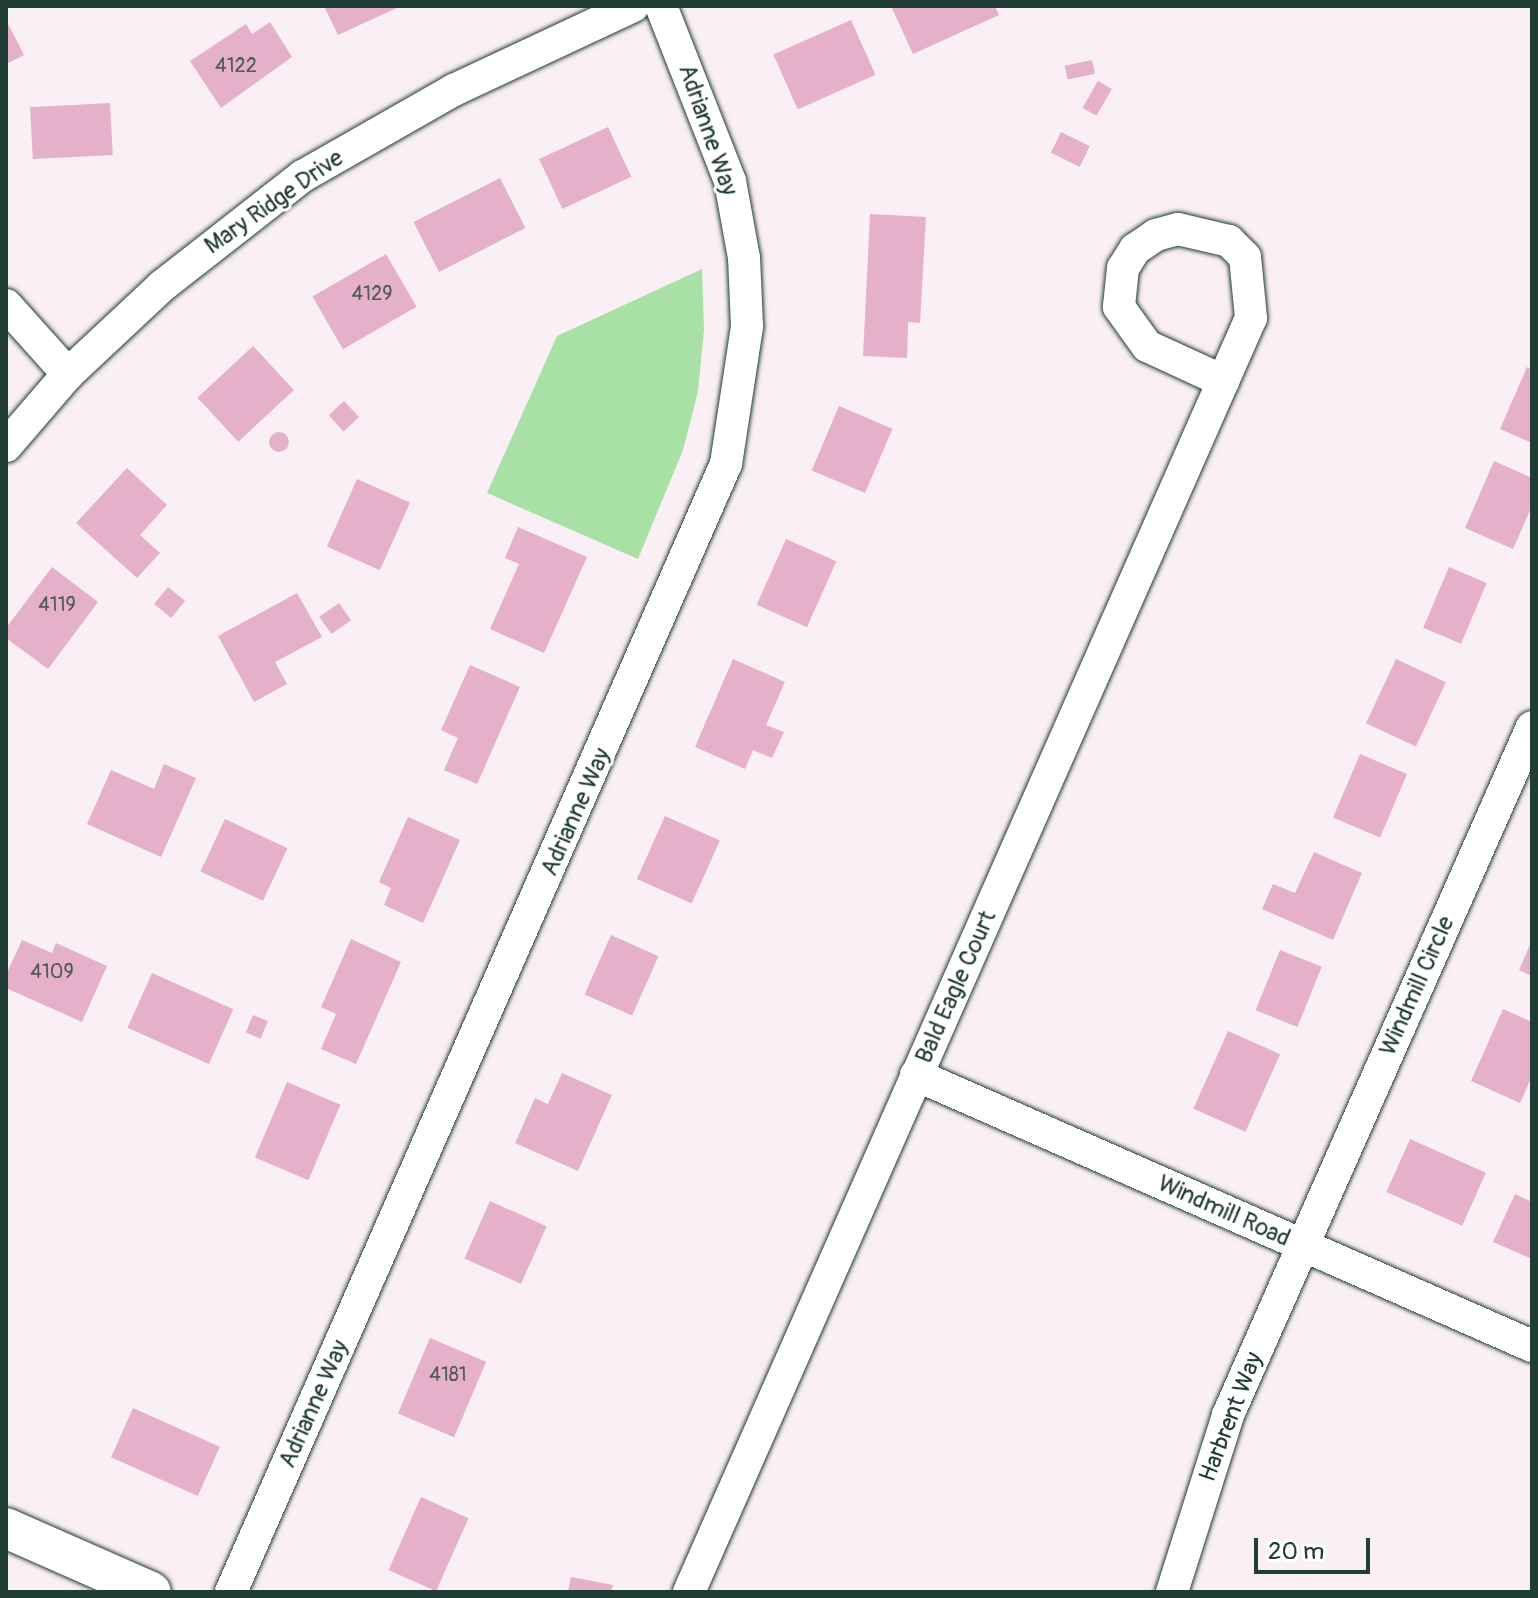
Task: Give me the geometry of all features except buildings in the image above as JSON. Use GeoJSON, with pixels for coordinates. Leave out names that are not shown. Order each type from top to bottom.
{"type":"FeatureCollection","features":[{"type":"Feature","properties":{"kind":"street","name":"Mary Ridge Drive"},"geometry":{"type":"LineString","coordinates":[[6,446],[68,374],[162,286],[303,176],[454,90],[633,6]]}},
{"type":"Feature","properties":{"kind":"street","name":"Adrianne Way"},"geometry":{"type":"LineString","coordinates":[[231,1592],[726,464],[747,326],[744,258],[730,181],[661,6]]}},
{"type":"Feature","properties":{"kind":"street","name":"Bald Eagle Court"},"geometry":{"type":"LineString","coordinates":[[689,1592],[1251,318],[1245,257],[1229,241],[1205,231],[1178,229],[1156,235],[1135,249],[1123,268],[1119,307],[1147,346],[1223,381]]}},
{"type":"Feature","properties":{"kind":"street"},"geometry":{"type":"LineString","coordinates":[[6,305],[68,374]]}},
{"type":"Feature","properties":{"kind":"street","name":"Windmill Circle"},"geometry":{"type":"LineString","coordinates":[[1302,1245],[1532,727]]}},
{"type":"Feature","properties":{"kind":"street","name":"Windmill Road"},"geometry":{"type":"LineString","coordinates":[[916,1075],[1532,1346]]}},
{"type":"Feature","properties":{"kind":"street","name":"Harbrent Way"},"geometry":{"type":"LineString","coordinates":[[1172,1592],[1228,1415],[1302,1245]]}},
{"type":"Feature","properties":{"kind":"street"},"geometry":{"type":"LineString","coordinates":[[6,1528],[151,1592]]}},
{"type":"Feature","properties":{"kind":"green space"},"geometry":{"type":"Polygon","coordinates":[[[702,269],[704,330],[698,391],[683,450],[638,559],[487,493],[557,336],[702,269]]]}}]}
